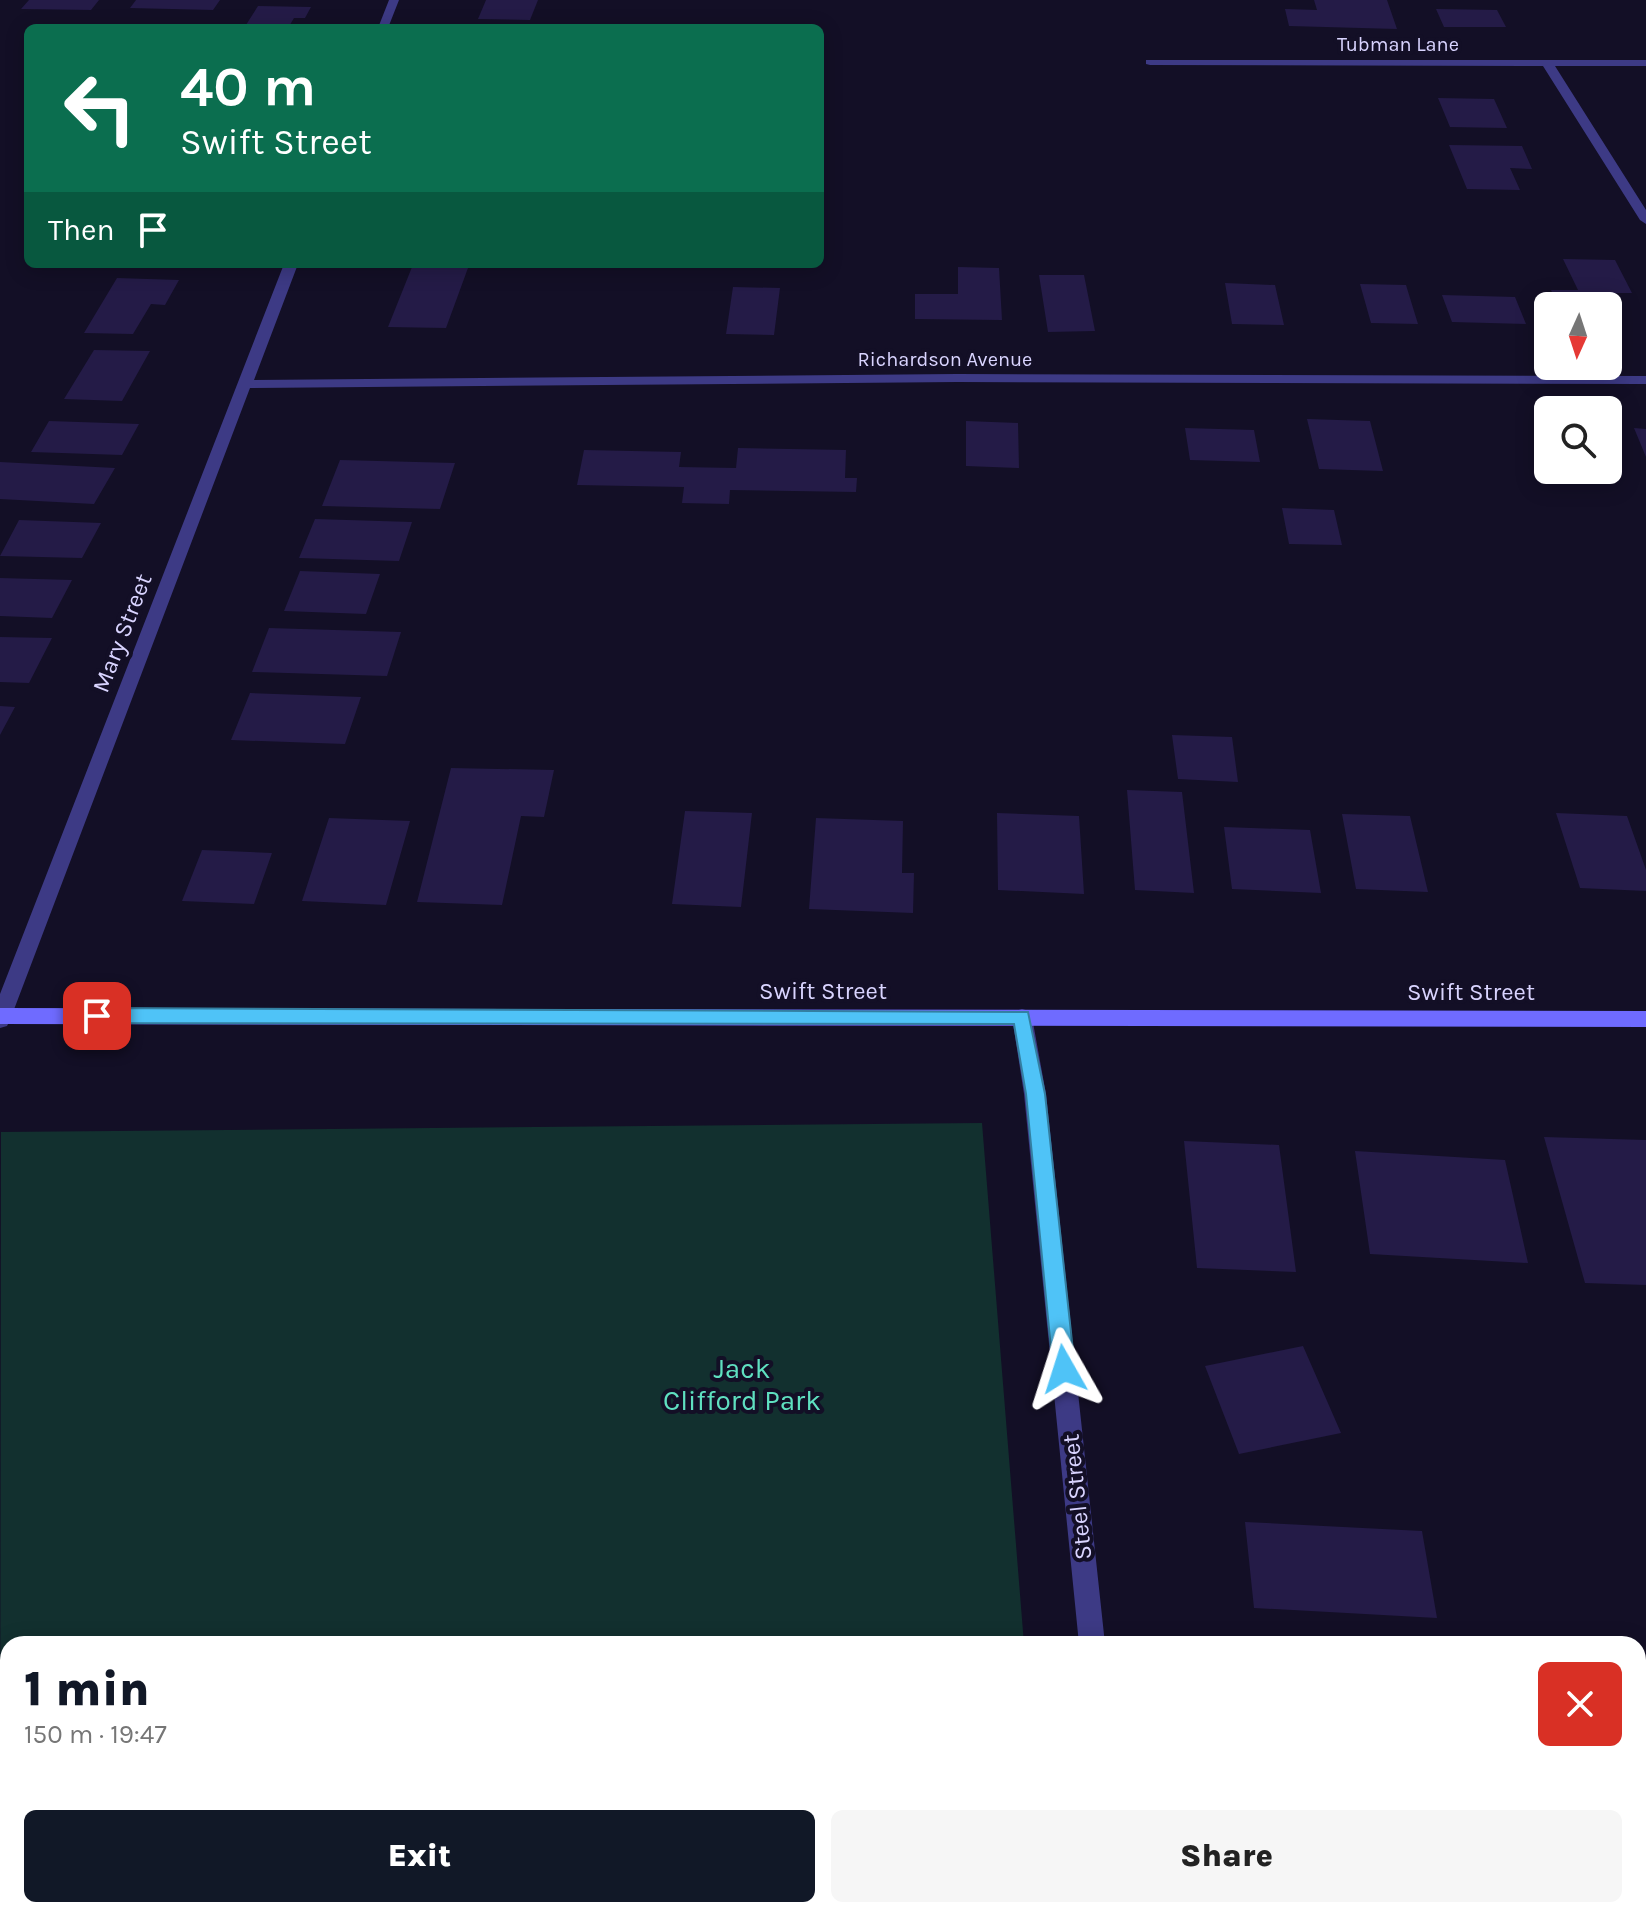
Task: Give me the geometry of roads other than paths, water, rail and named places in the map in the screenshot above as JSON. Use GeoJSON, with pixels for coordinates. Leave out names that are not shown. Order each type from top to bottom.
{"type":"FeatureCollection","features":[{"type":"Feature","properties":{"kind":"main road","name":"Swift Street"},"geometry":{"type":"LineString","coordinates":[[1,1017],[1646,1019]]}},
{"type":"Feature","properties":{"kind":"street"},"geometry":{"type":"LineString","coordinates":[[385,24],[394,0]]}},
{"type":"Feature","properties":{"kind":"street","name":"Tubman Lane"},"geometry":{"type":"LineString","coordinates":[[1150,62],[1646,63]]}},
{"type":"Feature","properties":{"kind":"street"},"geometry":{"type":"LineString","coordinates":[[1547,63],[1646,220]]}},
{"type":"Feature","properties":{"kind":"street","name":"Mary Street"},"geometry":{"type":"LineString","coordinates":[[1,1017],[289,268]]}},
{"type":"Feature","properties":{"kind":"street","name":"Richardson Avenue"},"geometry":{"type":"LineString","coordinates":[[244,384],[925,378],[1646,380]]}},
{"type":"Feature","properties":{"kind":"street","name":"Steel Street"},"geometry":{"type":"LineString","coordinates":[[1022,1017],[1035,1094],[1091,1636]]}},
{"type":"Feature","properties":{"kind":"park label","name":"Jack Clifford Park"},"geometry":{"type":"Point","coordinates":[742,1384]}}]}
